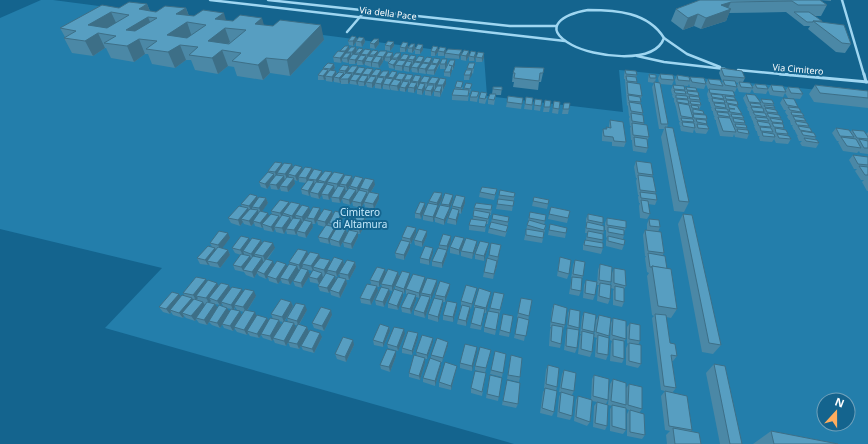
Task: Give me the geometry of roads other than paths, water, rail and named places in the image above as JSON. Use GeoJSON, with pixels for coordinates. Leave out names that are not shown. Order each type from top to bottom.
{"type":"FeatureCollection","features":[{"type":"Feature","properties":{"kind":"street","name":"Via della Pace"},"geometry":{"type":"LineString","coordinates":[[210,0],[565,41],[589,52],[605,55],[637,55]]}},
{"type":"Feature","properties":{"kind":"street","name":"Via della Pace"},"geometry":{"type":"LineString","coordinates":[[268,0],[510,26],[556,26]]}},
{"type":"Feature","properties":{"kind":"street"},"geometry":{"type":"LineString","coordinates":[[842,0],[867,82]]}},
{"type":"Feature","properties":{"kind":"street"},"geometry":{"type":"LineString","coordinates":[[565,41],[557,33],[556,26],[559,20],[566,15],[576,12],[595,10],[617,12],[644,19],[661,31],[664,38],[687,54],[726,69],[664,62],[637,55]]}},
{"type":"Feature","properties":{"kind":"street"},"geometry":{"type":"LineString","coordinates":[[347,32],[365,11]]}},
{"type":"Feature","properties":{"kind":"street"},"geometry":{"type":"LineString","coordinates":[[637,55],[652,52],[661,46],[664,38]]}},
{"type":"Feature","properties":{"kind":"street","name":"Via Cimitero"},"geometry":{"type":"LineString","coordinates":[[734,70],[867,82]]}},
{"type":"Feature","properties":{"kind":"park label","name":"Cimitero di Altamura"},"geometry":{"type":"Point","coordinates":[360,218]}}]}
